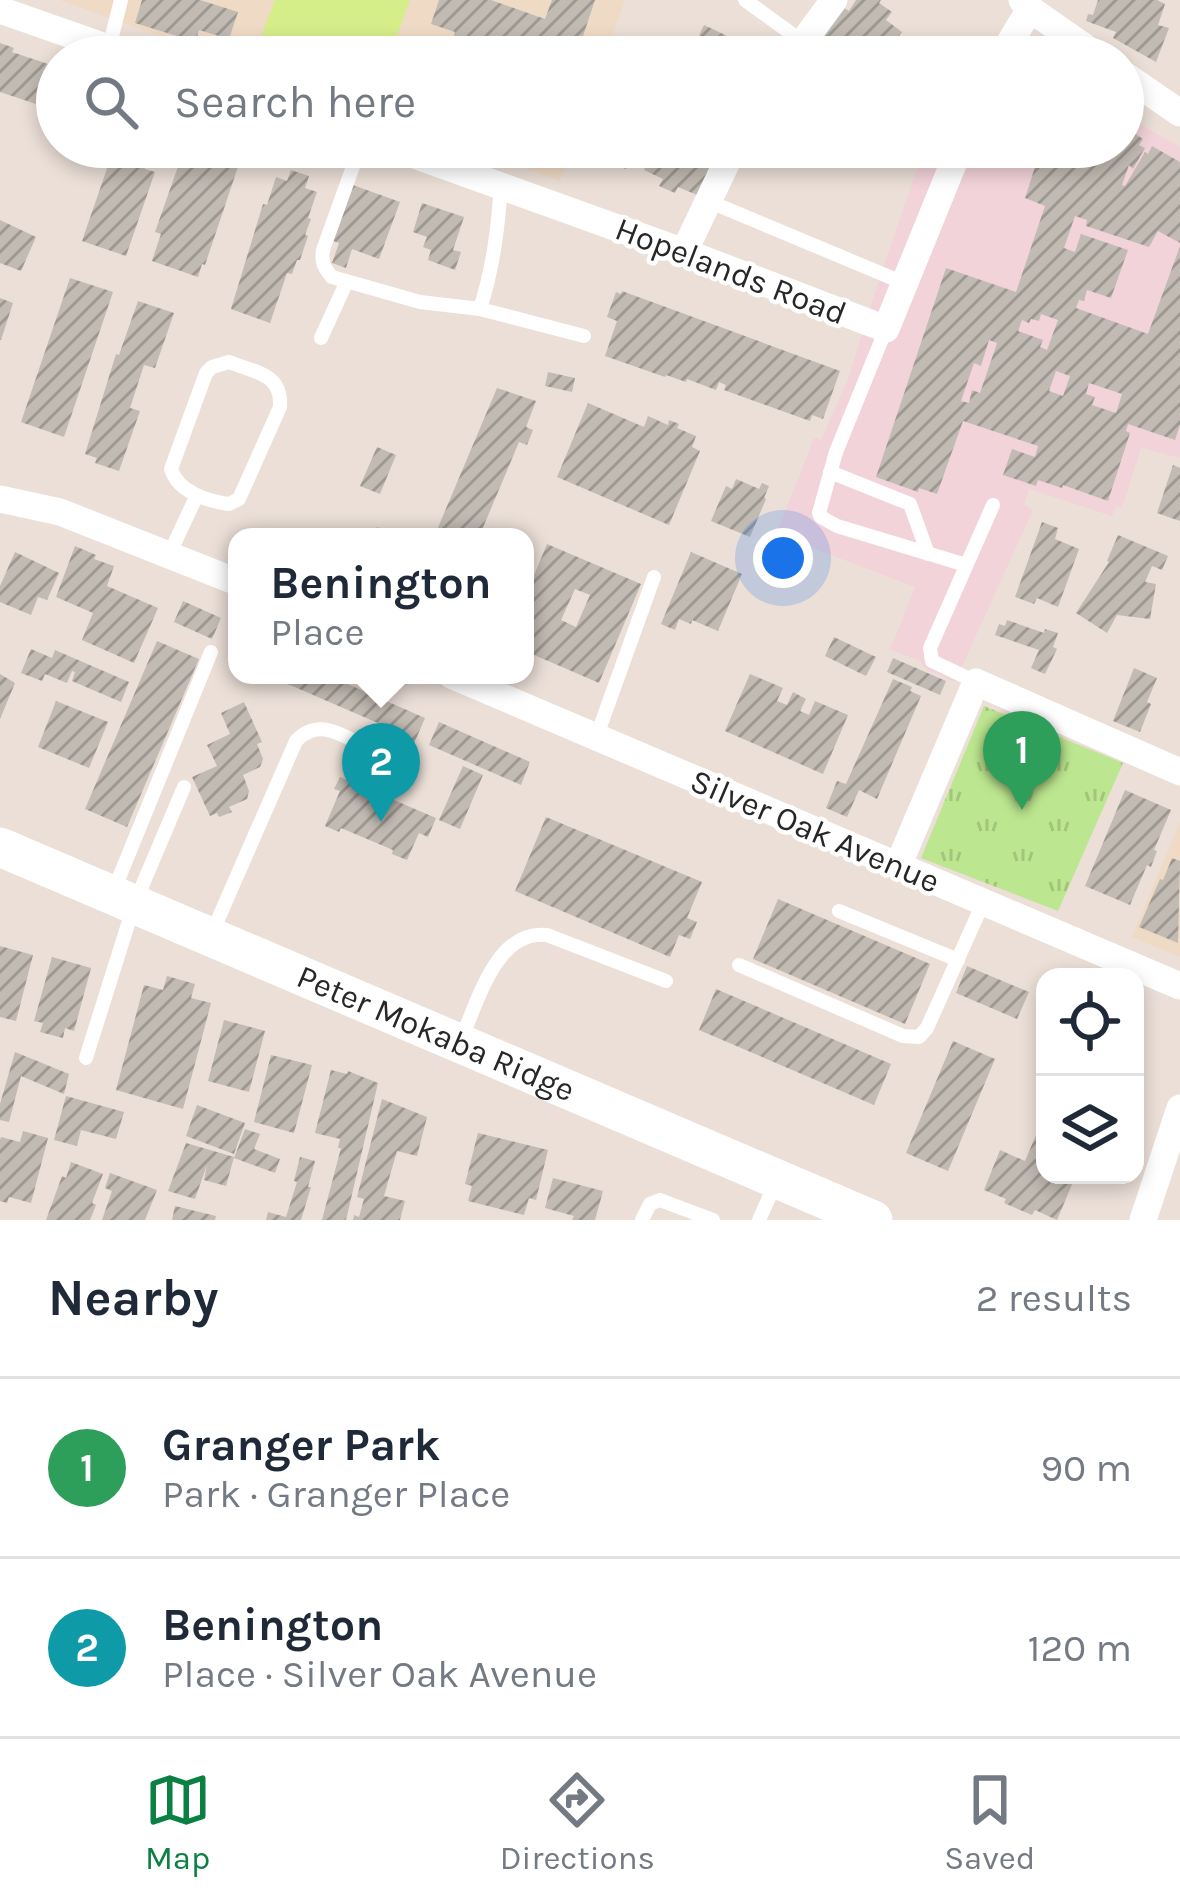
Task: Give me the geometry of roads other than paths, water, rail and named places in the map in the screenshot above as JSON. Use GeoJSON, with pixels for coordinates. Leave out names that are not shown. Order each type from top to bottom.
{"type":"FeatureCollection","features":[{"type":"Feature","properties":{"kind":"street"},"geometry":{"type":"LineString","coordinates":[[808,36],[834,0]]}},
{"type":"Feature","properties":{"kind":"street"},"geometry":{"type":"LineString","coordinates":[[1010,36],[1026,5],[1070,36]]}},
{"type":"Feature","properties":{"kind":"street"},"geometry":{"type":"LineString","coordinates":[[0,10],[74,36]]}},
{"type":"Feature","properties":{"kind":"street"},"geometry":{"type":"LineString","coordinates":[[1144,88],[1180,112]]}},
{"type":"Feature","properties":{"kind":"street","name":"Hopelands Road"},"geometry":{"type":"LineString","coordinates":[[452,168],[886,329],[952,168]]}},
{"type":"Feature","properties":{"kind":"street"},"geometry":{"type":"LineString","coordinates":[[684,252],[724,168]]}},
{"type":"Feature","properties":{"kind":"street"},"geometry":{"type":"LineString","coordinates":[[0,500],[60,512],[228,578]]}},
{"type":"Feature","properties":{"kind":"street"},"geometry":{"type":"LineString","coordinates":[[898,866],[976,682],[1180,772]]}},
{"type":"Feature","properties":{"kind":"street","name":"Silver Oak Avenue"},"geometry":{"type":"LineString","coordinates":[[472,684],[1180,986]]}},
{"type":"Feature","properties":{"kind":"street","name":"Peter Mokaba Ridge"},"geometry":{"type":"LineString","coordinates":[[0,848],[873,1220]]}},
{"type":"Feature","properties":{"kind":"street"},"geometry":{"type":"LineString","coordinates":[[1143,1220],[1180,1108]]}},
{"type":"Feature","properties":{"kind":"lane"},"geometry":{"type":"LineString","coordinates":[[121,0],[122,36]]}},
{"type":"Feature","properties":{"kind":"lane"},"geometry":{"type":"LineString","coordinates":[[745,0],[784,36]]}},
{"type":"Feature","properties":{"kind":"lane"},"geometry":{"type":"LineString","coordinates":[[351,168],[322,260],[332,277],[420,302],[480,309],[584,336]]}},
{"type":"Feature","properties":{"kind":"lane"},"geometry":{"type":"LineString","coordinates":[[480,309],[491,273],[501,185]]}},
{"type":"Feature","properties":{"kind":"lane"},"geometry":{"type":"LineString","coordinates":[[708,201],[904,283]]}},
{"type":"Feature","properties":{"kind":"lane"},"geometry":{"type":"LineString","coordinates":[[321,338],[347,281]]}},
{"type":"Feature","properties":{"kind":"lane"},"geometry":{"type":"LineString","coordinates":[[886,329],[830,472],[819,506],[821,518],[966,566]]}},
{"type":"Feature","properties":{"kind":"lane"},"geometry":{"type":"LineString","coordinates":[[229,362],[273,379],[279,387],[280,407],[239,499],[222,504],[197,495],[178,484],[171,469],[206,373],[229,362]]}},
{"type":"Feature","properties":{"kind":"lane"},"geometry":{"type":"LineString","coordinates":[[830,472],[910,504],[928,554]]}},
{"type":"Feature","properties":{"kind":"lane"},"geometry":{"type":"LineString","coordinates":[[169,555],[197,495]]}},
{"type":"Feature","properties":{"kind":"lane"},"geometry":{"type":"LineString","coordinates":[[976,682],[932,661],[930,654],[994,505]]}},
{"type":"Feature","properties":{"kind":"lane"},"geometry":{"type":"LineString","coordinates":[[596,738],[653,578]]}},
{"type":"Feature","properties":{"kind":"lane"},"geometry":{"type":"LineString","coordinates":[[86,1058],[123,899],[211,652]]}},
{"type":"Feature","properties":{"kind":"lane"},"geometry":{"type":"LineString","coordinates":[[210,937],[296,741],[305,732],[328,728],[366,748]]}},
{"type":"Feature","properties":{"kind":"lane"},"geometry":{"type":"LineString","coordinates":[[123,899],[184,787]]}},
{"type":"Feature","properties":{"kind":"lane"},"geometry":{"type":"LineString","coordinates":[[739,965],[913,1037],[924,1034],[983,903]]}},
{"type":"Feature","properties":{"kind":"lane"},"geometry":{"type":"LineString","coordinates":[[839,911],[958,960]]}},
{"type":"Feature","properties":{"kind":"lane"},"geometry":{"type":"LineString","coordinates":[[459,1044],[497,961],[508,947],[535,934],[666,981]]}},
{"type":"Feature","properties":{"kind":"lane"},"geometry":{"type":"LineString","coordinates":[[759,1220],[777,1179]]}},
{"type":"Feature","properties":{"kind":"lane"},"geometry":{"type":"LineString","coordinates":[[642,1220],[650,1204],[660,1200],[713,1220]]}},
{"type":"Feature","properties":{"kind":"place","name":"Granger Park"},"geometry":{"type":"Point","coordinates":[1022,810]}},
{"type":"Feature","properties":{"kind":"place","name":"Benington"},"geometry":{"type":"Point","coordinates":[381,822]}}]}
